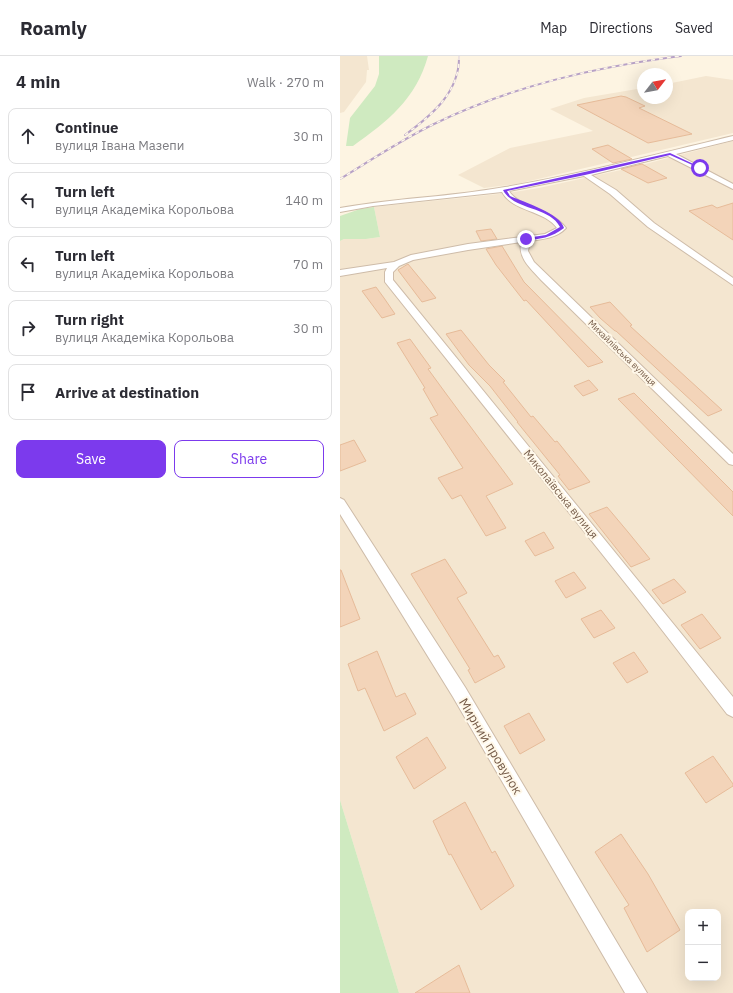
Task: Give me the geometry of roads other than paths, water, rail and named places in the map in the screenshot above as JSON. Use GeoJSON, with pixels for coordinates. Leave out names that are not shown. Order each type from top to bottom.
{"type":"FeatureCollection","features":[{"type":"Feature","properties":{"kind":"street"},"geometry":{"type":"LineString","coordinates":[[340,210],[373,204],[504,190],[585,174],[733,138]]}},
{"type":"Feature","properties":{"kind":"street"},"geometry":{"type":"LineString","coordinates":[[670,154],[700,168],[733,187]]}},
{"type":"Feature","properties":{"kind":"street"},"geometry":{"type":"LineString","coordinates":[[585,174],[612,192],[651,225],[733,282]]}},
{"type":"Feature","properties":{"kind":"street"},"geometry":{"type":"LineString","coordinates":[[340,273],[396,264],[411,258],[468,247],[547,236],[562,228],[559,221],[550,215],[508,197],[504,190]]}},
{"type":"Feature","properties":{"kind":"street","name":"Михайлівська вулиця"},"geometry":{"type":"LineString","coordinates":[[526,239],[524,251],[530,263],[539,273],[733,461]]}},
{"type":"Feature","properties":{"kind":"street","name":"Миколаївська вулиця"},"geometry":{"type":"LineString","coordinates":[[396,264],[389,272],[388,280],[643,595],[733,709]]}},
{"type":"Feature","properties":{"kind":"street","name":"Мирний провулок"},"geometry":{"type":"LineString","coordinates":[[340,502],[459,692],[637,993]]}},
{"type":"Feature","properties":{"kind":"railway"},"geometry":{"type":"LineString","coordinates":[[405,135],[434,111],[449,92],[455,81],[459,56]]}},
{"type":"Feature","properties":{"kind":"railway"},"geometry":{"type":"LineString","coordinates":[[340,179],[386,150],[422,130],[493,99],[554,80],[586,72],[681,56]]}}]}
